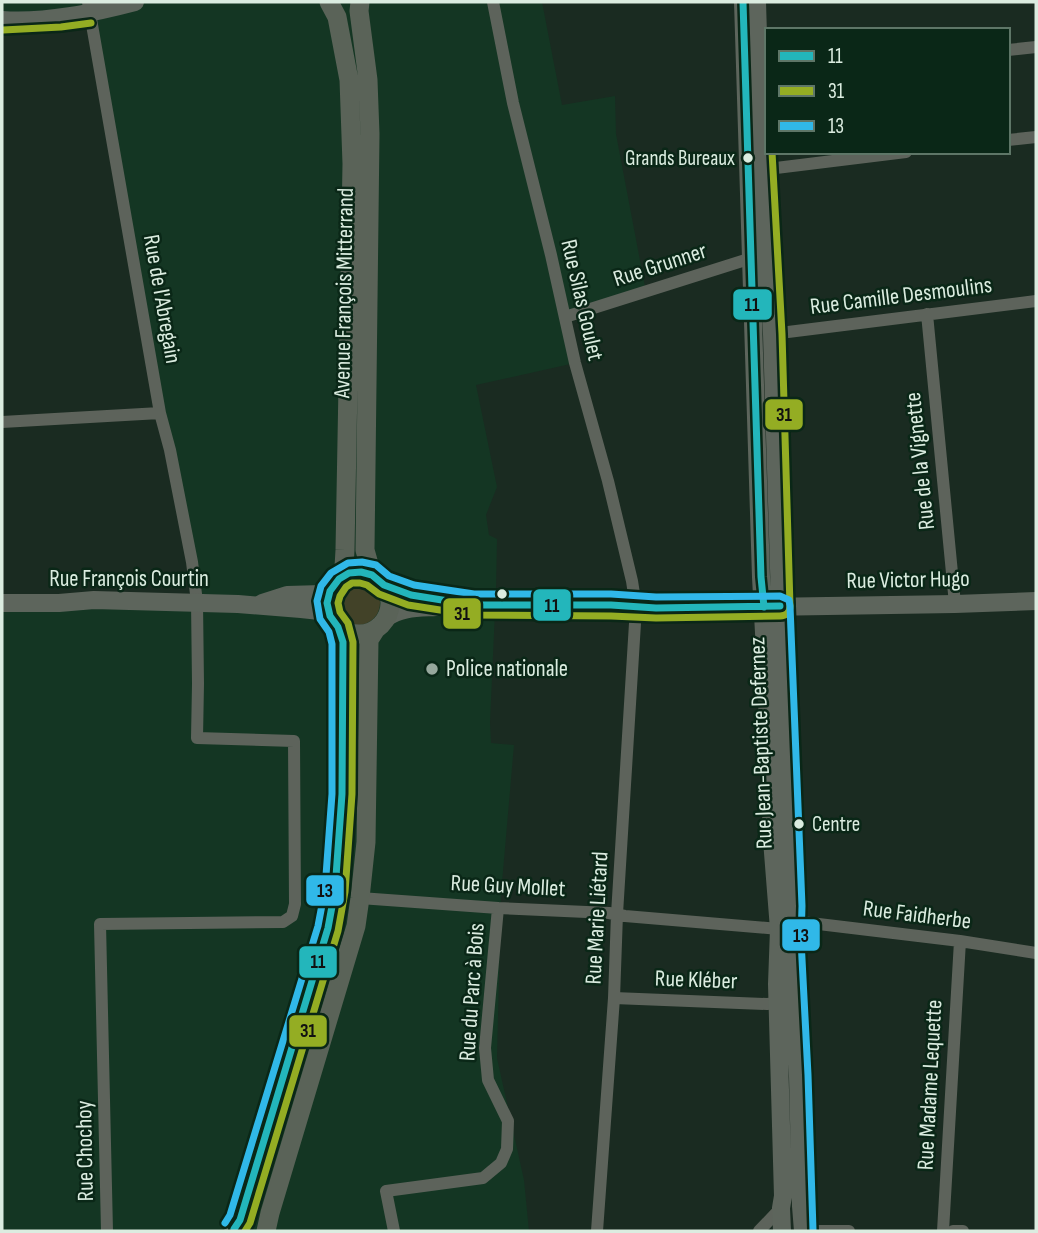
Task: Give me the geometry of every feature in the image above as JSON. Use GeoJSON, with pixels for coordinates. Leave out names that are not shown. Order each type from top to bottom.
{"type":"FeatureCollection","features":[{"type":"Feature","properties":{"kind":"main road"},"geometry":{"type":"LineString","coordinates":[[2,20],[60,17],[89,7],[135,2]]}},
{"type":"Feature","properties":{"kind":"main road","name":"Avenue François Mitterrand"},"geometry":{"type":"LineString","coordinates":[[328,2],[337,17],[349,80],[352,164],[345,550],[344,567],[334,585]]}},
{"type":"Feature","properties":{"kind":"main road","name":"Avenue François Mitterrand"},"geometry":{"type":"LineString","coordinates":[[360,2],[370,134],[365,550],[378,580]]}},
{"type":"Feature","properties":{"kind":"main road","name":"Rue Jean-Baptiste Defernez"},"geometry":{"type":"LineString","coordinates":[[743,2],[759,255],[772,334],[772,607],[786,736],[788,834],[785,926],[777,1003],[782,1231]]}},
{"type":"Feature","properties":{"kind":"main road","name":"Rue Jean-Baptiste Defernez"},"geometry":{"type":"LineString","coordinates":[[758,2],[763,78],[759,255],[761,577],[772,607]]}},
{"type":"Feature","properties":{"kind":"main road"},"geometry":{"type":"LineString","coordinates":[[256,604],[288,595],[322,594],[349,573],[361,572],[411,595],[473,605]]}},
{"type":"Feature","properties":{"kind":"main road"},"geometry":{"type":"LineString","coordinates":[[266,1231],[356,926],[367,833],[369,640],[389,610],[390,601],[388,593],[378,580]]}},
{"type":"Feature","properties":{"kind":"main road"},"geometry":{"type":"LineString","coordinates":[[232,1230],[240,1220],[314,976],[328,928],[335,890],[342,794],[343,642],[327,603],[334,585]]}},
{"type":"Feature","properties":{"kind":"main road","name":"Rue François Courtin"},"geometry":{"type":"LineString","coordinates":[[2,603],[94,600],[256,604]]}},
{"type":"Feature","properties":{"kind":"main road","name":"Rue Victor Hugo"},"geometry":{"type":"LineString","coordinates":[[772,607],[1036,601]]}},
{"type":"Feature","properties":{"kind":"main road"},"geometry":{"type":"LineString","coordinates":[[256,604],[320,611],[346,632],[357,635],[367,634],[395,612],[411,609],[473,605],[772,607]]}},
{"type":"Feature","properties":{"kind":"main road","name":"Rue Jean-Baptiste Defernez"},"geometry":{"type":"LineString","coordinates":[[785,926],[790,940],[803,1231]]}},
{"type":"Feature","properties":{"kind":"main road"},"geometry":{"type":"LineString","coordinates":[[232,1230],[257,1231]]}},
{"type":"Feature","properties":{"kind":"street","name":"Rue Silas Goulet"},"geometry":{"type":"LineString","coordinates":[[493,2],[513,103],[575,363],[608,481],[636,607]]}},
{"type":"Feature","properties":{"kind":"street","name":"Rue de l'Abregain"},"geometry":{"type":"LineString","coordinates":[[89,7],[160,413],[192,562],[197,602]]}},
{"type":"Feature","properties":{"kind":"street"},"geometry":{"type":"LineString","coordinates":[[1010,50],[1036,47]]}},
{"type":"Feature","properties":{"kind":"street"},"geometry":{"type":"LineString","coordinates":[[1010,140],[1036,137]]}},
{"type":"Feature","properties":{"kind":"street"},"geometry":{"type":"LineString","coordinates":[[762,166],[768,169],[890,154]]}},
{"type":"Feature","properties":{"kind":"street","name":"Rue Grunner"},"geometry":{"type":"LineString","coordinates":[[565,317],[759,255]]}},
{"type":"Feature","properties":{"kind":"street","name":"Rue Camille Desmoulins"},"geometry":{"type":"LineString","coordinates":[[772,334],[1036,301]]}},
{"type":"Feature","properties":{"kind":"street","name":"Rue de la Vignette"},"geometry":{"type":"LineString","coordinates":[[927,314],[955,604]]}},
{"type":"Feature","properties":{"kind":"street"},"geometry":{"type":"LineString","coordinates":[[2,422],[160,413]]}},
{"type":"Feature","properties":{"kind":"street","name":"Rue Chochoy"},"geometry":{"type":"LineString","coordinates":[[107,1231],[100,924],[283,922],[292,916],[295,904],[295,741],[197,738],[197,602]]}},
{"type":"Feature","properties":{"kind":"street","name":"Rue Marie Liétard"},"geometry":{"type":"LineString","coordinates":[[597,1231],[614,998],[636,607]]}},
{"type":"Feature","properties":{"kind":"street","name":"Rue Guy Mollet"},"geometry":{"type":"LineString","coordinates":[[360,898],[785,926]]}},
{"type":"Feature","properties":{"kind":"street","name":"Rue du Parc à Bois"},"geometry":{"type":"LineString","coordinates":[[394,1231],[386,1191],[483,1178],[501,1163],[507,1149],[508,1121],[488,1080],[485,1048],[498,908]]}},
{"type":"Feature","properties":{"kind":"street","name":"Rue Faidherbe"},"geometry":{"type":"LineString","coordinates":[[785,926],[802,922],[1036,953]]}},
{"type":"Feature","properties":{"kind":"street","name":"Rue Madame Lequette"},"geometry":{"type":"LineString","coordinates":[[943,1231],[960,941]]}},
{"type":"Feature","properties":{"kind":"street","name":"Rue Kléber"},"geometry":{"type":"LineString","coordinates":[[614,998],[777,1003]]}},
{"type":"Feature","properties":{"kind":"street"},"geometry":{"type":"LineString","coordinates":[[759,1231],[781,1208]]}},
{"type":"Feature","properties":{"kind":"street"},"geometry":{"type":"LineString","coordinates":[[803,1231],[849,1231]]}},
{"type":"Feature","properties":{"kind":"street"},"geometry":{"type":"LineString","coordinates":[[953,1231],[963,1231]]}},
{"type":"Feature","properties":{"kind":"shaded area"},"geometry":{"type":"Polygon","coordinates":[[[2,2],[542,2],[562,105],[615,96],[616,134],[646,292],[565,317],[575,363],[476,385],[497,487],[486,515],[489,535],[497,539],[491,743],[514,745],[501,894],[497,1058],[524,1180],[529,1231],[2,1231],[2,603],[196,602],[90,13],[2,20],[2,2]]]}},
{"type":"Feature","properties":{"kind":"shaded area"},"geometry":{"type":"Polygon","coordinates":[[[358,581],[373,588],[380,603],[373,618],[358,625],[343,618],[336,603],[343,588],[358,581]]]}},
{"type":"Feature","properties":{"kind":"transit line","name":"11"},"geometry":{"type":"LineString","coordinates":[[743,2],[764,607]]}},
{"type":"Feature","properties":{"kind":"transit line","name":"31"},"geometry":{"type":"LineString","coordinates":[[3,30],[91,23]]}},
{"type":"Feature","properties":{"kind":"transit line","name":"31"},"geometry":{"type":"LineString","coordinates":[[245,1231],[250,1223],[338,931],[345,892],[352,794],[353,642],[348,623],[340,612],[338,603],[346,587],[352,583],[360,583],[408,605],[472,615],[656,618],[780,616],[789,610],[782,334],[772,154]]}},
{"type":"Feature","properties":{"kind":"transit line","name":"13"},"geometry":{"type":"LineString","coordinates":[[225,1223],[230,1215],[318,926],[325,889],[332,794],[332,644],[329,632],[320,619],[317,601],[321,586],[331,573],[348,563],[362,562],[376,565],[389,576],[414,585],[474,594],[780,596],[789,600],[813,1230]]}},
{"type":"Feature","properties":{"kind":"transit line","name":"11"},"geometry":{"type":"LineString","coordinates":[[234,1229],[240,1220],[328,928],[335,890],[342,794],[343,642],[338,627],[330,616],[327,603],[330,591],[339,579],[349,573],[361,572],[372,575],[384,585],[411,595],[473,605],[611,605],[656,608],[780,606]]}},
{"type":"Feature","properties":{"kind":"place","name":"Grands Bureaux"},"geometry":{"type":"Point","coordinates":[748,158]}},
{"type":"Feature","properties":{"kind":"place","name":"Police nationale"},"geometry":{"type":"Point","coordinates":[432,669]}},
{"type":"Feature","properties":{"kind":"place","name":"Centre"},"geometry":{"type":"Point","coordinates":[799,824]}}]}
